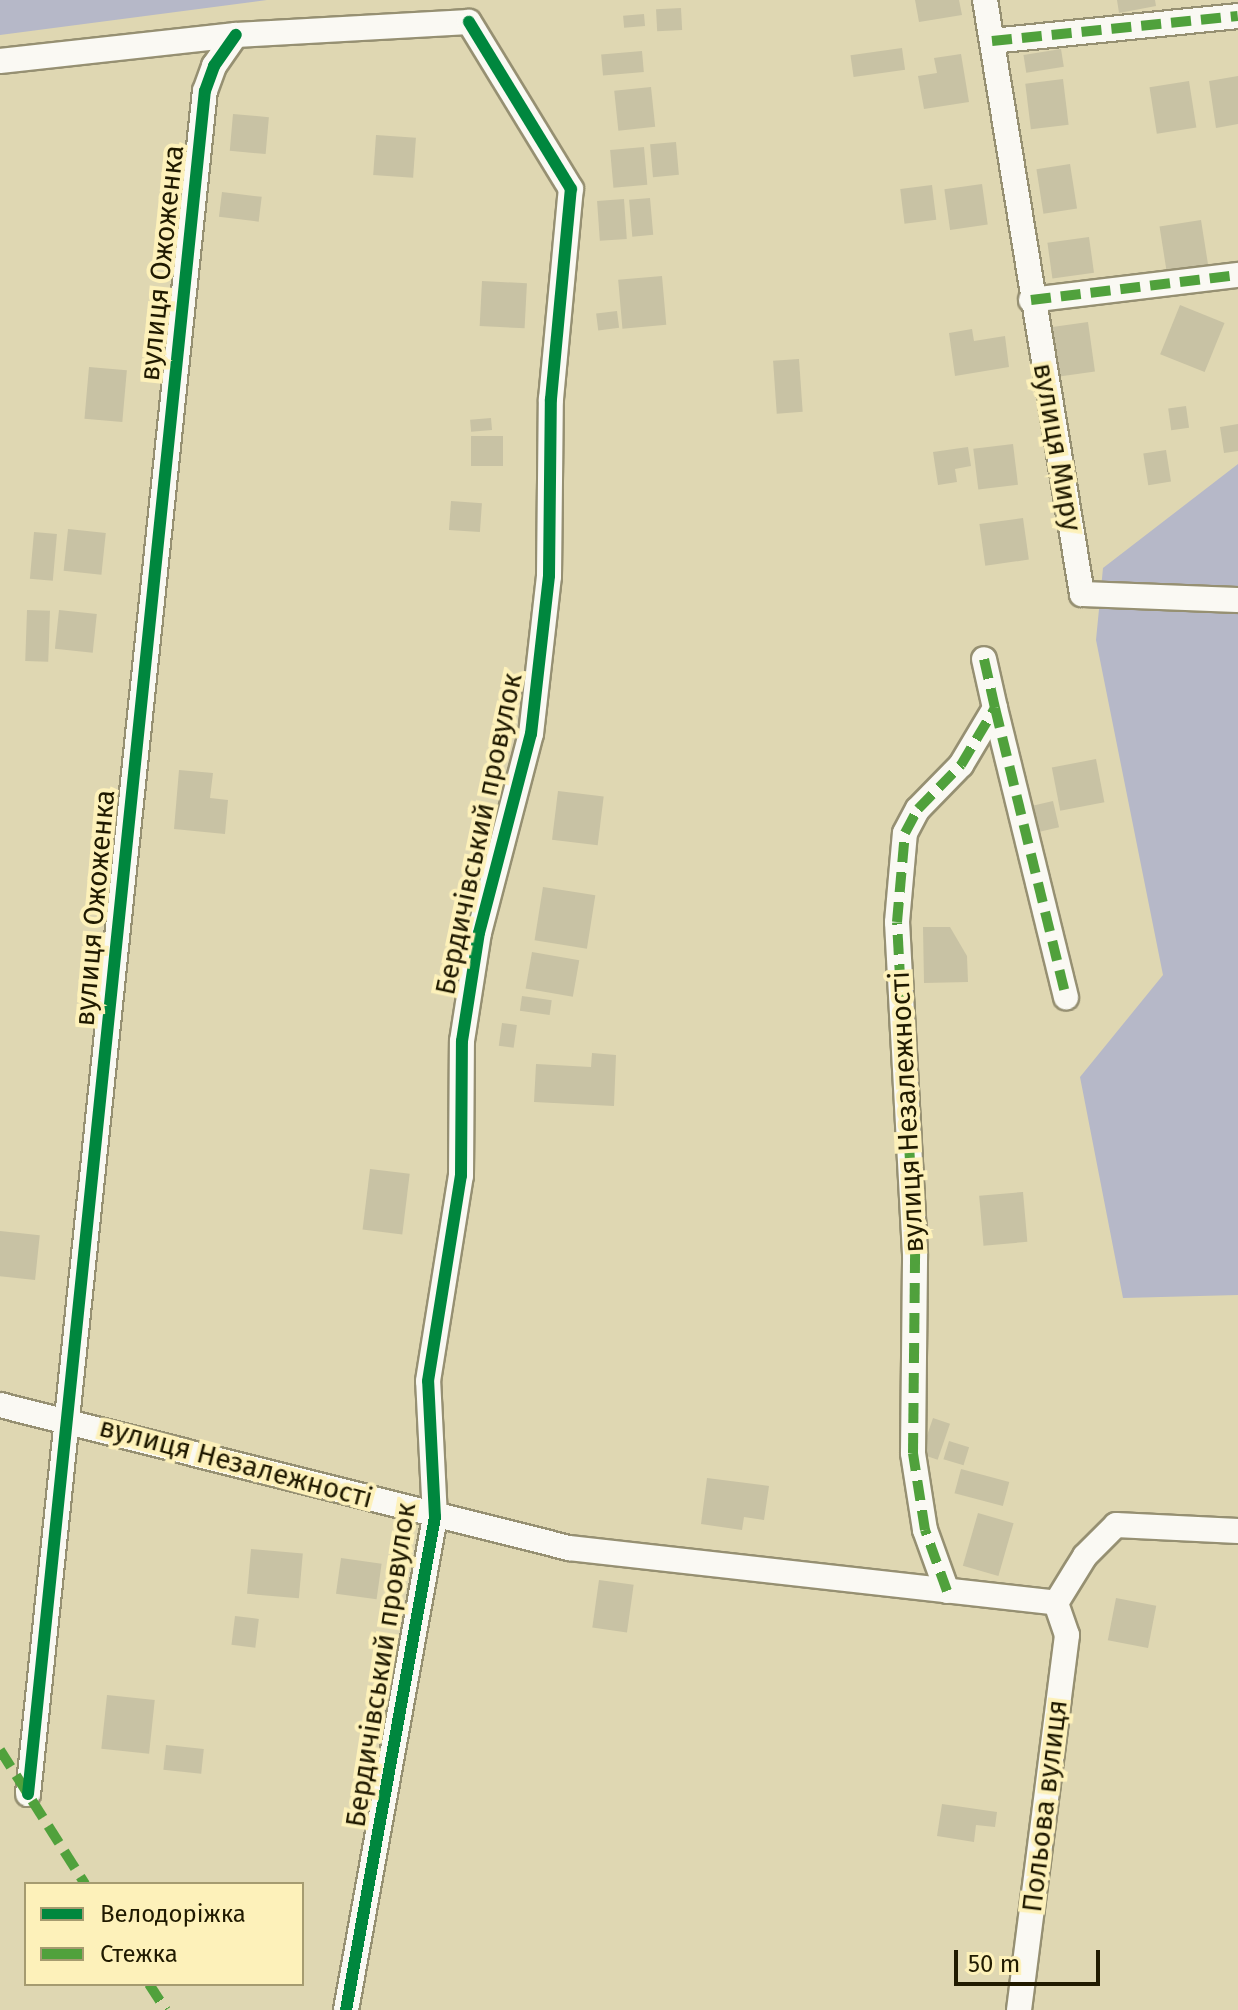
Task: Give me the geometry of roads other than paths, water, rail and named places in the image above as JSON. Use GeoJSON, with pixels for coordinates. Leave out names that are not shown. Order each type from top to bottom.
{"type":"FeatureCollection","features":[{"type":"Feature","properties":{"kind":"street","name":"вулиця Миру"},"geometry":{"type":"LineString","coordinates":[[985,0],[1031,300],[1082,594],[1238,600]]}},
{"type":"Feature","properties":{"kind":"street"},"geometry":{"type":"LineString","coordinates":[[0,61],[469,11]]}},
{"type":"Feature","properties":{"kind":"street","name":"Бердичівський провулок"},"geometry":{"type":"LineString","coordinates":[[346,2010],[435,1517],[428,1381],[461,1176],[462,1041],[479,933],[531,734],[549,576],[551,399],[571,189],[469,11]]}},
{"type":"Feature","properties":{"kind":"street"},"geometry":{"type":"LineString","coordinates":[[992,41],[1238,16]]}},
{"type":"Feature","properties":{"kind":"street","name":"вулиця Ожоженка"},"geometry":{"type":"LineString","coordinates":[[28,1794],[71,1419],[140,689],[205,91],[214,66],[236,35]]}},
{"type":"Feature","properties":{"kind":"street"},"geometry":{"type":"LineString","coordinates":[[1031,300],[1238,275]]}},
{"type":"Feature","properties":{"kind":"street"},"geometry":{"type":"LineString","coordinates":[[984,659],[1066,997]]}},
{"type":"Feature","properties":{"kind":"street","name":"вулиця Незалежності"},"geometry":{"type":"LineString","coordinates":[[947,1591],[925,1530],[913,1453],[915,1254],[899,1018],[900,862],[905,833],[918,809],[961,765],[995,708]]}},
{"type":"Feature","properties":{"kind":"street","name":"вулиця Незалежності"},"geometry":{"type":"LineString","coordinates":[[0,1405],[71,1419],[435,1517],[569,1548],[1056,1603]]}},
{"type":"Feature","properties":{"kind":"street"},"geometry":{"type":"LineString","coordinates":[[1056,1603],[1085,1556],[1116,1525],[1238,1531]]}},
{"type":"Feature","properties":{"kind":"street","name":"Польова вулиця"},"geometry":{"type":"LineString","coordinates":[[1019,2010],[1067,1635],[1056,1603]]}}]}
